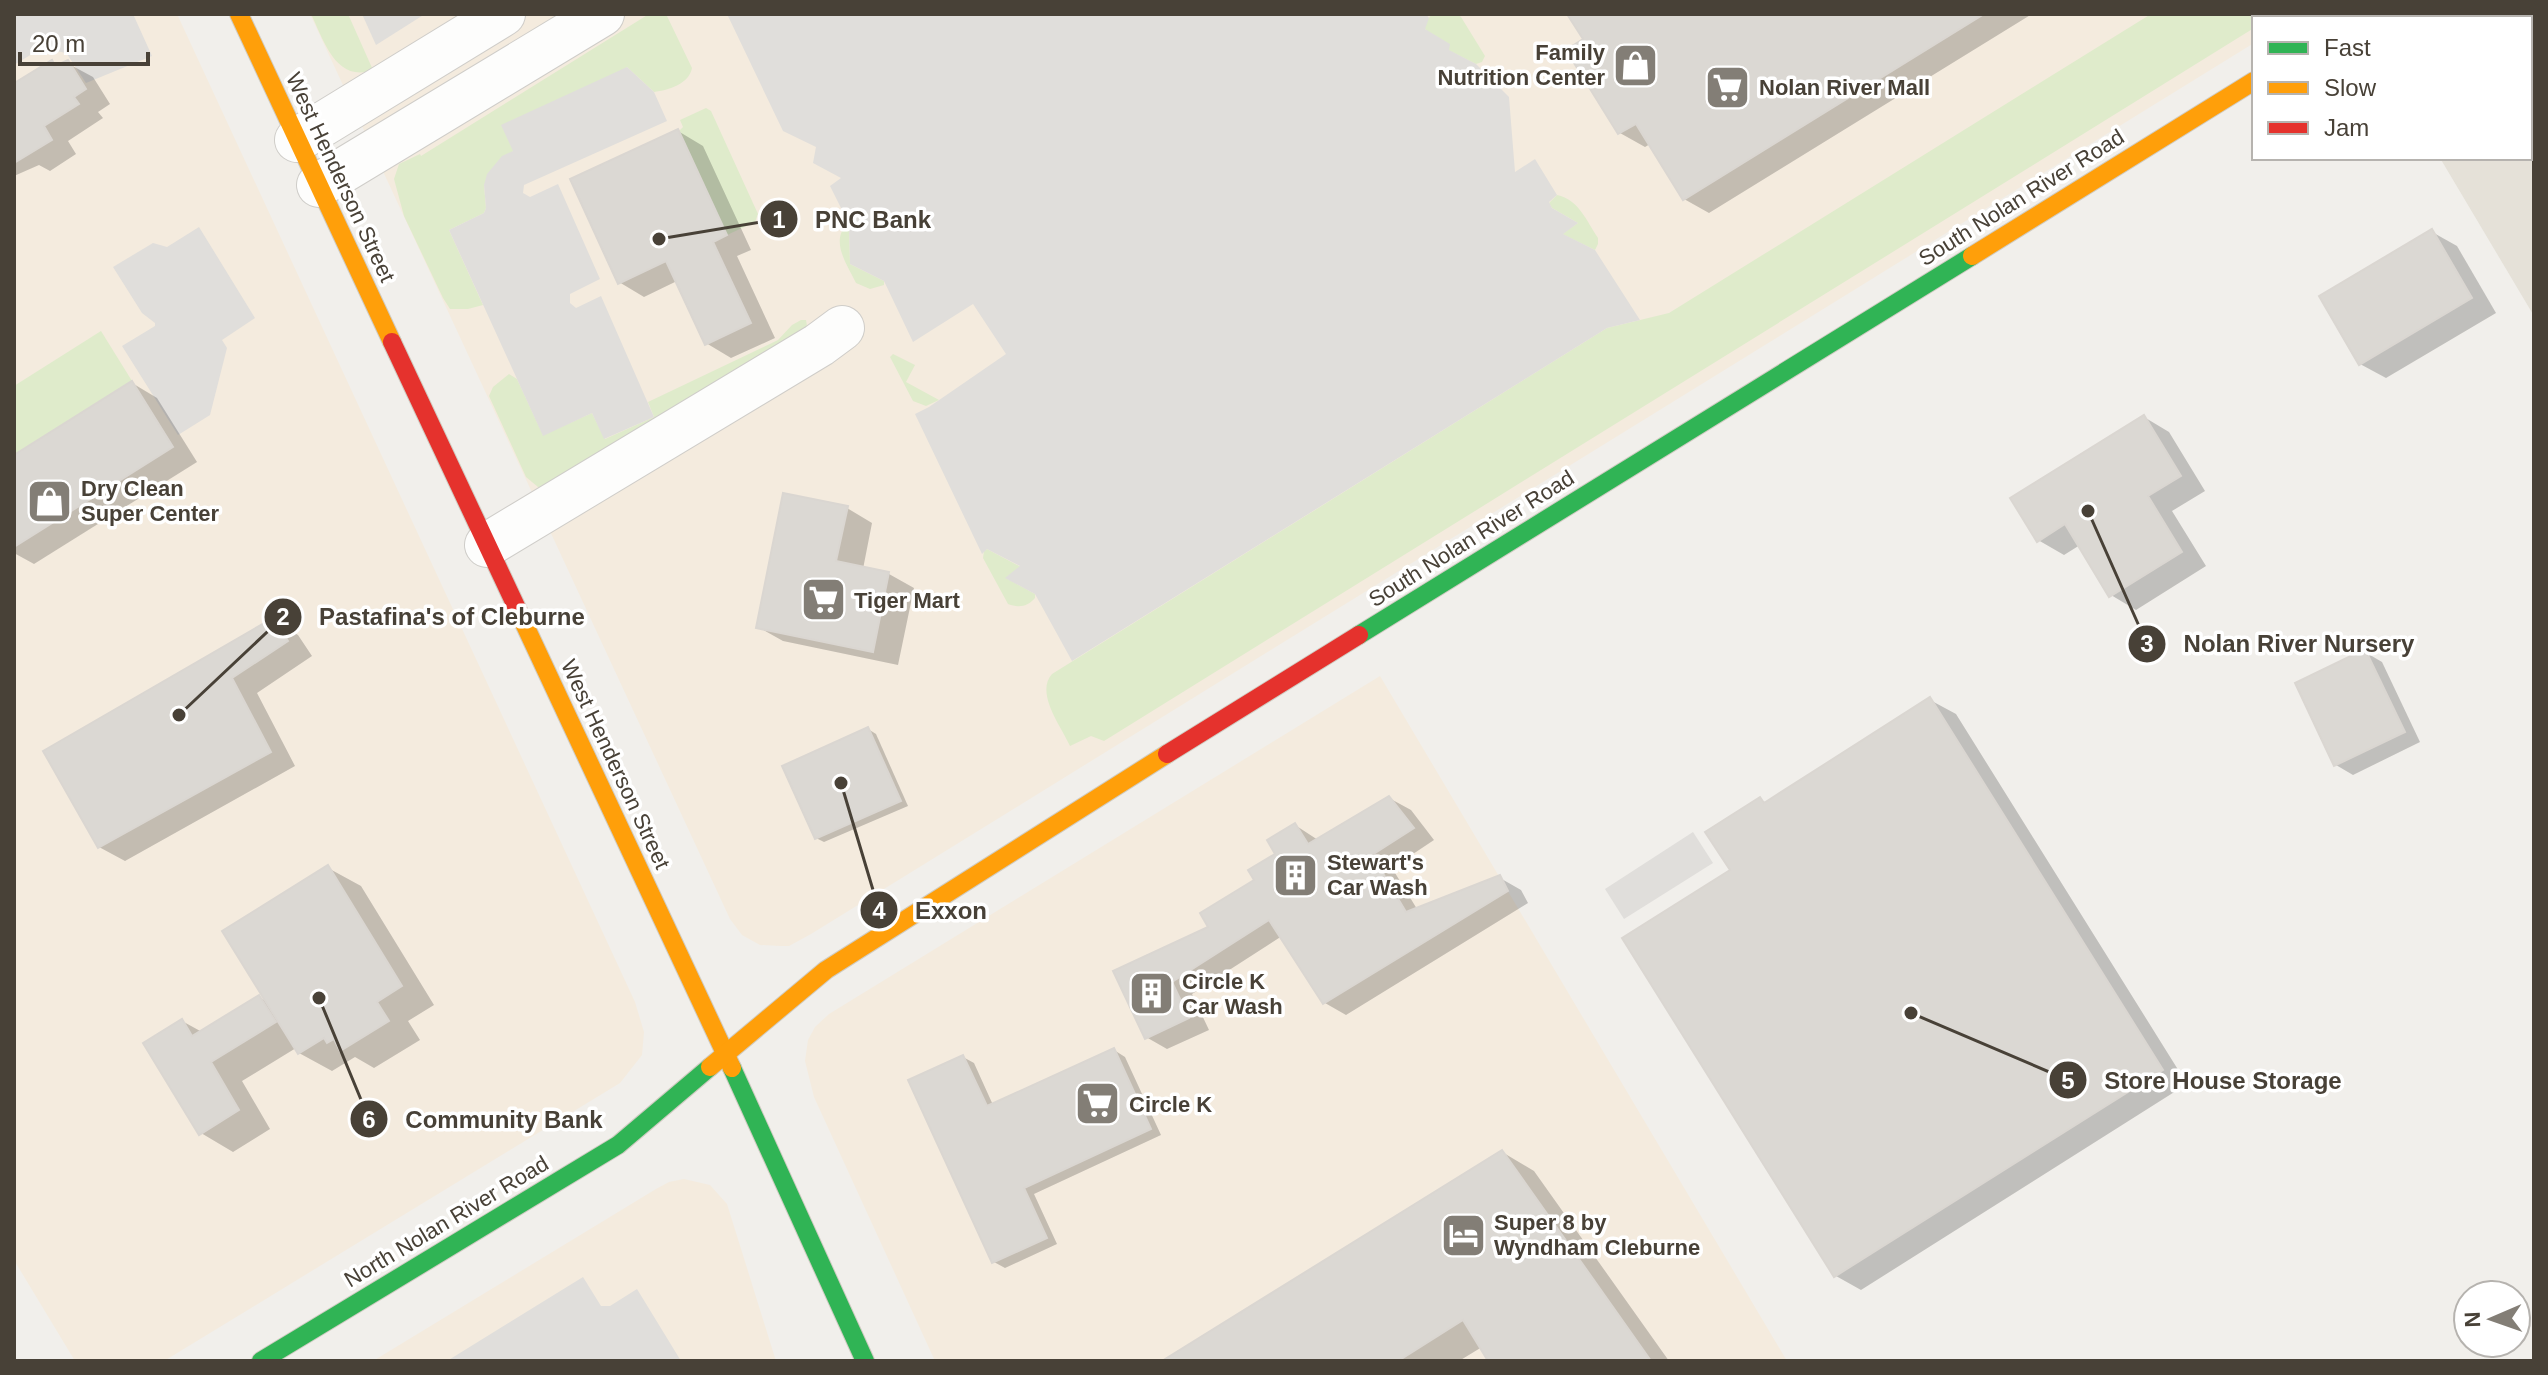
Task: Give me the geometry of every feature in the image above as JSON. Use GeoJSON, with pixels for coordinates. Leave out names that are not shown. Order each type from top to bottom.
{"type":"FeatureCollection","features":[{"type":"Feature","properties":{"kind":"main road","name":"West Henderson Street"},"geometry":{"type":"LineString","coordinates":[[239,14],[725,1054],[865,1361]]}},
{"type":"Feature","properties":{"kind":"main road","name":"South Nolan River Road"},"geometry":{"type":"LineString","coordinates":[[725,1054],[826,970],[989,866],[2252,82]]}},
{"type":"Feature","properties":{"kind":"main road","name":"North Nolan River Road"},"geometry":{"type":"LineString","coordinates":[[261,1361],[618,1145],[725,1054]]}},
{"type":"Feature","properties":{"kind":"street"},"geometry":{"type":"LineString","coordinates":[[297,140],[503,14]]}},
{"type":"Feature","properties":{"kind":"street"},"geometry":{"type":"LineString","coordinates":[[319,185],[602,14]]}},
{"type":"Feature","properties":{"kind":"street"},"geometry":{"type":"LineString","coordinates":[[493,557],[819,345],[848,341]]}},
{"type":"Feature","properties":{"kind":"shaded area"},"geometry":{"type":"Polygon","coordinates":[[[14,14],[177,14],[635,1002],[644,1032],[642,1055],[620,1083],[164,1361],[75,1361],[14,1260],[14,14]]]}},
{"type":"Feature","properties":{"kind":"shaded area"},"geometry":{"type":"Polygon","coordinates":[[[14,14],[133,14],[152,56],[86,83],[67,54],[62,52],[51,51],[45,55],[40,49],[14,65],[14,14]]]}},
{"type":"Feature","properties":{"kind":"shaded area"},"geometry":{"type":"Polygon","coordinates":[[[310,14],[2300,14],[2252,16],[2252,44],[811,934],[789,946],[760,945],[742,935],[730,919],[310,14]]]}},
{"type":"Feature","properties":{"kind":"shaded area"},"geometry":{"type":"Polygon","coordinates":[[[362,14],[425,14],[376,45],[362,14]]]}},
{"type":"Feature","properties":{"kind":"shaded area"},"geometry":{"type":"Polygon","coordinates":[[[727,14],[1426,14],[1429,18],[1425,29],[1450,44],[1449,50],[1476,64],[1509,97],[1515,172],[1535,159],[1557,195],[1549,202],[1552,208],[1578,223],[1563,234],[1595,250],[1640,320],[1607,328],[1072,661],[1035,594],[1005,578],[1020,566],[987,549],[982,554],[915,414],[1006,354],[973,304],[913,342],[884,281],[850,264],[849,224],[830,186],[841,178],[813,163],[816,147],[783,131],[727,14]]]}},
{"type":"Feature","properties":{"kind":"shaded area"},"geometry":{"type":"Polygon","coordinates":[[[2534,14],[2534,316],[2441,160],[2532,160],[2532,16],[2443,16],[2534,14]]]}},
{"type":"Feature","properties":{"kind":"shaded area"},"geometry":{"type":"Polygon","coordinates":[[[627,67],[654,92],[667,121],[524,185],[523,193],[530,197],[558,184],[600,279],[570,294],[570,303],[576,308],[601,296],[654,417],[604,439],[592,413],[543,436],[449,230],[484,213],[487,174],[502,156],[513,151],[501,125],[627,67]]]}},
{"type":"Feature","properties":{"kind":"shaded area"},"geometry":{"type":"Polygon","coordinates":[[[199,227],[255,318],[222,340],[227,348],[210,415],[178,435],[122,346],[155,326],[155,323],[142,313],[113,267],[153,243],[167,247],[199,227]]]}},
{"type":"Feature","properties":{"kind":"shaded area"},"geometry":{"type":"Polygon","coordinates":[[[1380,676],[1787,1361],[935,1361],[814,1097],[805,1061],[808,1040],[815,1027],[829,1014],[1380,676]]]}},
{"type":"Feature","properties":{"kind":"shaded area"},"geometry":{"type":"Polygon","coordinates":[[[1693,832],[1713,863],[1624,919],[1605,889],[1693,832]]]}},
{"type":"Feature","properties":{"kind":"shaded area"},"geometry":{"type":"Polygon","coordinates":[[[684,1179],[710,1185],[727,1204],[776,1361],[373,1361],[656,1189],[684,1179]]]}},
{"type":"Feature","properties":{"kind":"shaded area"},"geometry":{"type":"Polygon","coordinates":[[[583,1277],[601,1306],[610,1306],[637,1289],[681,1361],[447,1361],[583,1277]]]}},
{"type":"Feature","properties":{"kind":"green space"},"geometry":{"type":"Polygon","coordinates":[[[311,14],[348,14],[373,70],[350,71],[341,65],[327,47],[311,14]]]}},
{"type":"Feature","properties":{"kind":"green space"},"geometry":{"type":"Polygon","coordinates":[[[649,14],[666,14],[692,68],[690,74],[678,85],[654,92],[627,67],[513,151],[484,185],[484,213],[449,230],[483,305],[450,309],[404,216],[394,179],[399,164],[421,156],[649,14]]]}},
{"type":"Feature","properties":{"kind":"green space"},"geometry":{"type":"Polygon","coordinates":[[[1432,14],[1457,14],[1461,17],[1485,56],[1482,62],[1476,64],[1448,50],[1425,29],[1425,23],[1432,14]]]}},
{"type":"Feature","properties":{"kind":"green space"},"geometry":{"type":"Polygon","coordinates":[[[2151,14],[2276,14],[2252,16],[2252,29],[1104,741],[1091,736],[1070,746],[1048,700],[1046,690],[1052,674],[1607,328],[1669,313],[2151,14]]]}},
{"type":"Feature","properties":{"kind":"green space"},"geometry":{"type":"Polygon","coordinates":[[[706,108],[711,111],[758,214],[755,222],[727,235],[679,131],[683,127],[680,120],[706,108]]]}},
{"type":"Feature","properties":{"kind":"green space"},"geometry":{"type":"Polygon","coordinates":[[[1557,195],[1571,201],[1586,218],[1598,238],[1595,250],[1562,234],[1578,223],[1552,208],[1549,203],[1557,195]]]}},
{"type":"Feature","properties":{"kind":"green space"},"geometry":{"type":"Polygon","coordinates":[[[847,224],[850,264],[884,281],[884,285],[870,289],[856,283],[840,246],[842,231],[847,224]]]}},
{"type":"Feature","properties":{"kind":"green space"},"geometry":{"type":"Polygon","coordinates":[[[801,320],[806,320],[807,326],[803,333],[552,489],[538,487],[526,477],[489,396],[493,387],[509,374],[517,379],[543,435],[592,413],[605,439],[654,417],[648,402],[778,340],[801,320]]]}},
{"type":"Feature","properties":{"kind":"green space"},"geometry":{"type":"Polygon","coordinates":[[[101,331],[132,381],[14,455],[14,386],[101,331]]]}},
{"type":"Feature","properties":{"kind":"green space"},"geometry":{"type":"Polygon","coordinates":[[[893,354],[915,365],[906,382],[939,400],[926,406],[913,401],[890,357],[893,354]]]}},
{"type":"Feature","properties":{"kind":"green space"},"geometry":{"type":"Polygon","coordinates":[[[987,549],[1021,567],[1006,578],[1035,594],[1032,601],[1023,606],[1008,604],[983,558],[987,549]]]}},
{"type":"Feature","properties":{"kind":"building","name":"Nolan River Mall"},"geometry":{"type":"Polygon","coordinates":[[[1567,14],[1984,14],[1683,200],[1636,124],[1618,134],[1566,50],[1583,39],[1567,14]]]}},
{"type":"Feature","properties":{"kind":"building"},"geometry":{"type":"Polygon","coordinates":[[[52,60],[55,66],[68,60],[86,89],[74,97],[79,104],[44,126],[52,140],[14,163],[14,79],[16,82],[52,60]]]}},
{"type":"Feature","properties":{"kind":"building"},"geometry":{"type":"Polygon","coordinates":[[[678,129],[727,235],[713,242],[751,323],[705,345],[666,261],[618,284],[570,179],[678,129]]]}},
{"type":"Feature","properties":{"kind":"building"},"geometry":{"type":"Polygon","coordinates":[[[2432,229],[2472,298],[2359,365],[2319,296],[2432,229]]]}},
{"type":"Feature","properties":{"kind":"building","name":"Dry Clean Super Center"},"geometry":{"type":"Polygon","coordinates":[[[132,381],[173,447],[14,547],[14,455],[132,381]]]}},
{"type":"Feature","properties":{"kind":"building"},"geometry":{"type":"Polygon","coordinates":[[[2144,415],[2181,476],[2148,496],[2182,552],[2109,597],[2065,524],[2037,542],[2010,498],[2144,415]]]}},
{"type":"Feature","properties":{"kind":"building","name":"Tiger Mart"},"geometry":{"type":"Polygon","coordinates":[[[783,493],[848,506],[836,561],[889,572],[873,652],[756,628],[783,493]]]}},
{"type":"Feature","properties":{"kind":"building"},"geometry":{"type":"Polygon","coordinates":[[[273,618],[288,641],[232,678],[271,752],[98,848],[43,751],[273,618]]]}},
{"type":"Feature","properties":{"kind":"building"},"geometry":{"type":"Polygon","coordinates":[[[2365,649],[2405,732],[2334,766],[2295,683],[2365,649]]]}},
{"type":"Feature","properties":{"kind":"building"},"geometry":{"type":"Polygon","coordinates":[[[1930,697],[2163,1070],[1834,1277],[1622,938],[1730,870],[1705,832],[1760,797],[1764,803],[1930,697]]]}},
{"type":"Feature","properties":{"kind":"building"},"geometry":{"type":"Polygon","coordinates":[[[868,727],[901,801],[815,839],[782,766],[868,727]]]}},
{"type":"Feature","properties":{"kind":"building"},"geometry":{"type":"Polygon","coordinates":[[[1389,796],[1414,828],[1372,855],[1406,912],[1500,875],[1508,891],[1323,1004],[1269,920],[1172,982],[1189,1018],[1145,1039],[1113,971],[1208,927],[1200,913],[1254,880],[1248,870],[1275,854],[1267,840],[1295,823],[1308,844],[1389,796]]]}},
{"type":"Feature","properties":{"kind":"building"},"geometry":{"type":"Polygon","coordinates":[[[328,865],[402,986],[377,1002],[389,1021],[340,1051],[334,1039],[327,1043],[324,1038],[298,1054],[222,931],[328,865]]]}},
{"type":"Feature","properties":{"kind":"building"},"geometry":{"type":"Polygon","coordinates":[[[259,995],[276,1022],[211,1062],[239,1110],[199,1135],[143,1043],[182,1019],[192,1036],[259,995]]]}},
{"type":"Feature","properties":{"kind":"building"},"geometry":{"type":"Polygon","coordinates":[[[1114,1048],[1151,1129],[1024,1188],[1047,1238],[992,1263],[908,1080],[963,1055],[987,1106],[1114,1048]]]}},
{"type":"Feature","properties":{"kind":"building","name":"Super 8 by Wyndham Cleburne"},"geometry":{"type":"Polygon","coordinates":[[[1502,1150],[1651,1361],[1488,1361],[1463,1320],[1398,1361],[1162,1361],[1502,1150]]]}},
{"type":"Feature","properties":{"kind":"traffic: fast"},"geometry":{"type":"LineString","coordinates":[[1359,635],[1972,256]]}},
{"type":"Feature","properties":{"kind":"traffic: fast"},"geometry":{"type":"LineString","coordinates":[[261,1361],[618,1145],[710,1067]]}},
{"type":"Feature","properties":{"kind":"traffic: fast"},"geometry":{"type":"LineString","coordinates":[[732,1068],[865,1361]]}},
{"type":"Feature","properties":{"kind":"traffic: slow"},"geometry":{"type":"LineString","coordinates":[[239,14],[392,342]]}},
{"type":"Feature","properties":{"kind":"traffic: slow"},"geometry":{"type":"LineString","coordinates":[[1972,256],[2252,82]]}},
{"type":"Feature","properties":{"kind":"traffic: slow"},"geometry":{"type":"LineString","coordinates":[[522,619],[732,1068]]}},
{"type":"Feature","properties":{"kind":"traffic: slow"},"geometry":{"type":"LineString","coordinates":[[710,1067],[826,970],[1167,754]]}},
{"type":"Feature","properties":{"kind":"traffic: jam"},"geometry":{"type":"LineString","coordinates":[[392,342],[522,619]]}},
{"type":"Feature","properties":{"kind":"traffic: jam"},"geometry":{"type":"LineString","coordinates":[[1167,754],[1359,635]]}},
{"type":"Feature","properties":{"kind":"place","name":"Family Nutrition Center"},"geometry":{"type":"Point","coordinates":[1636,65]}},
{"type":"Feature","properties":{"kind":"place","name":"Nolan River Mall"},"geometry":{"type":"Point","coordinates":[1728,87]}},
{"type":"Feature","properties":{"kind":"place","name":"PNC Bank"},"geometry":{"type":"Point","coordinates":[659,239]}},
{"type":"Feature","properties":{"kind":"place","name":"Dry Clean Super Center"},"geometry":{"type":"Point","coordinates":[50,501]}},
{"type":"Feature","properties":{"kind":"place","name":"Nolan River Nursery"},"geometry":{"type":"Point","coordinates":[2088,511]}},
{"type":"Feature","properties":{"kind":"place","name":"Tiger Mart"},"geometry":{"type":"Point","coordinates":[823,600]}},
{"type":"Feature","properties":{"kind":"place","name":"Pastafina's of Cleburne"},"geometry":{"type":"Point","coordinates":[179,715]}},
{"type":"Feature","properties":{"kind":"place","name":"Exxon"},"geometry":{"type":"Point","coordinates":[841,783]}},
{"type":"Feature","properties":{"kind":"place","name":"Stewart's Car Wash"},"geometry":{"type":"Point","coordinates":[1296,875]}},
{"type":"Feature","properties":{"kind":"place","name":"Circle K Car Wash"},"geometry":{"type":"Point","coordinates":[1151,994]}},
{"type":"Feature","properties":{"kind":"place","name":"Community Bank"},"geometry":{"type":"Point","coordinates":[319,998]}},
{"type":"Feature","properties":{"kind":"place","name":"Store House Storage"},"geometry":{"type":"Point","coordinates":[1911,1013]}},
{"type":"Feature","properties":{"kind":"place","name":"Circle K"},"geometry":{"type":"Point","coordinates":[1098,1104]}},
{"type":"Feature","properties":{"kind":"place","name":"Super 8 by Wyndham Cleburne"},"geometry":{"type":"Point","coordinates":[1463,1235]}}]}
